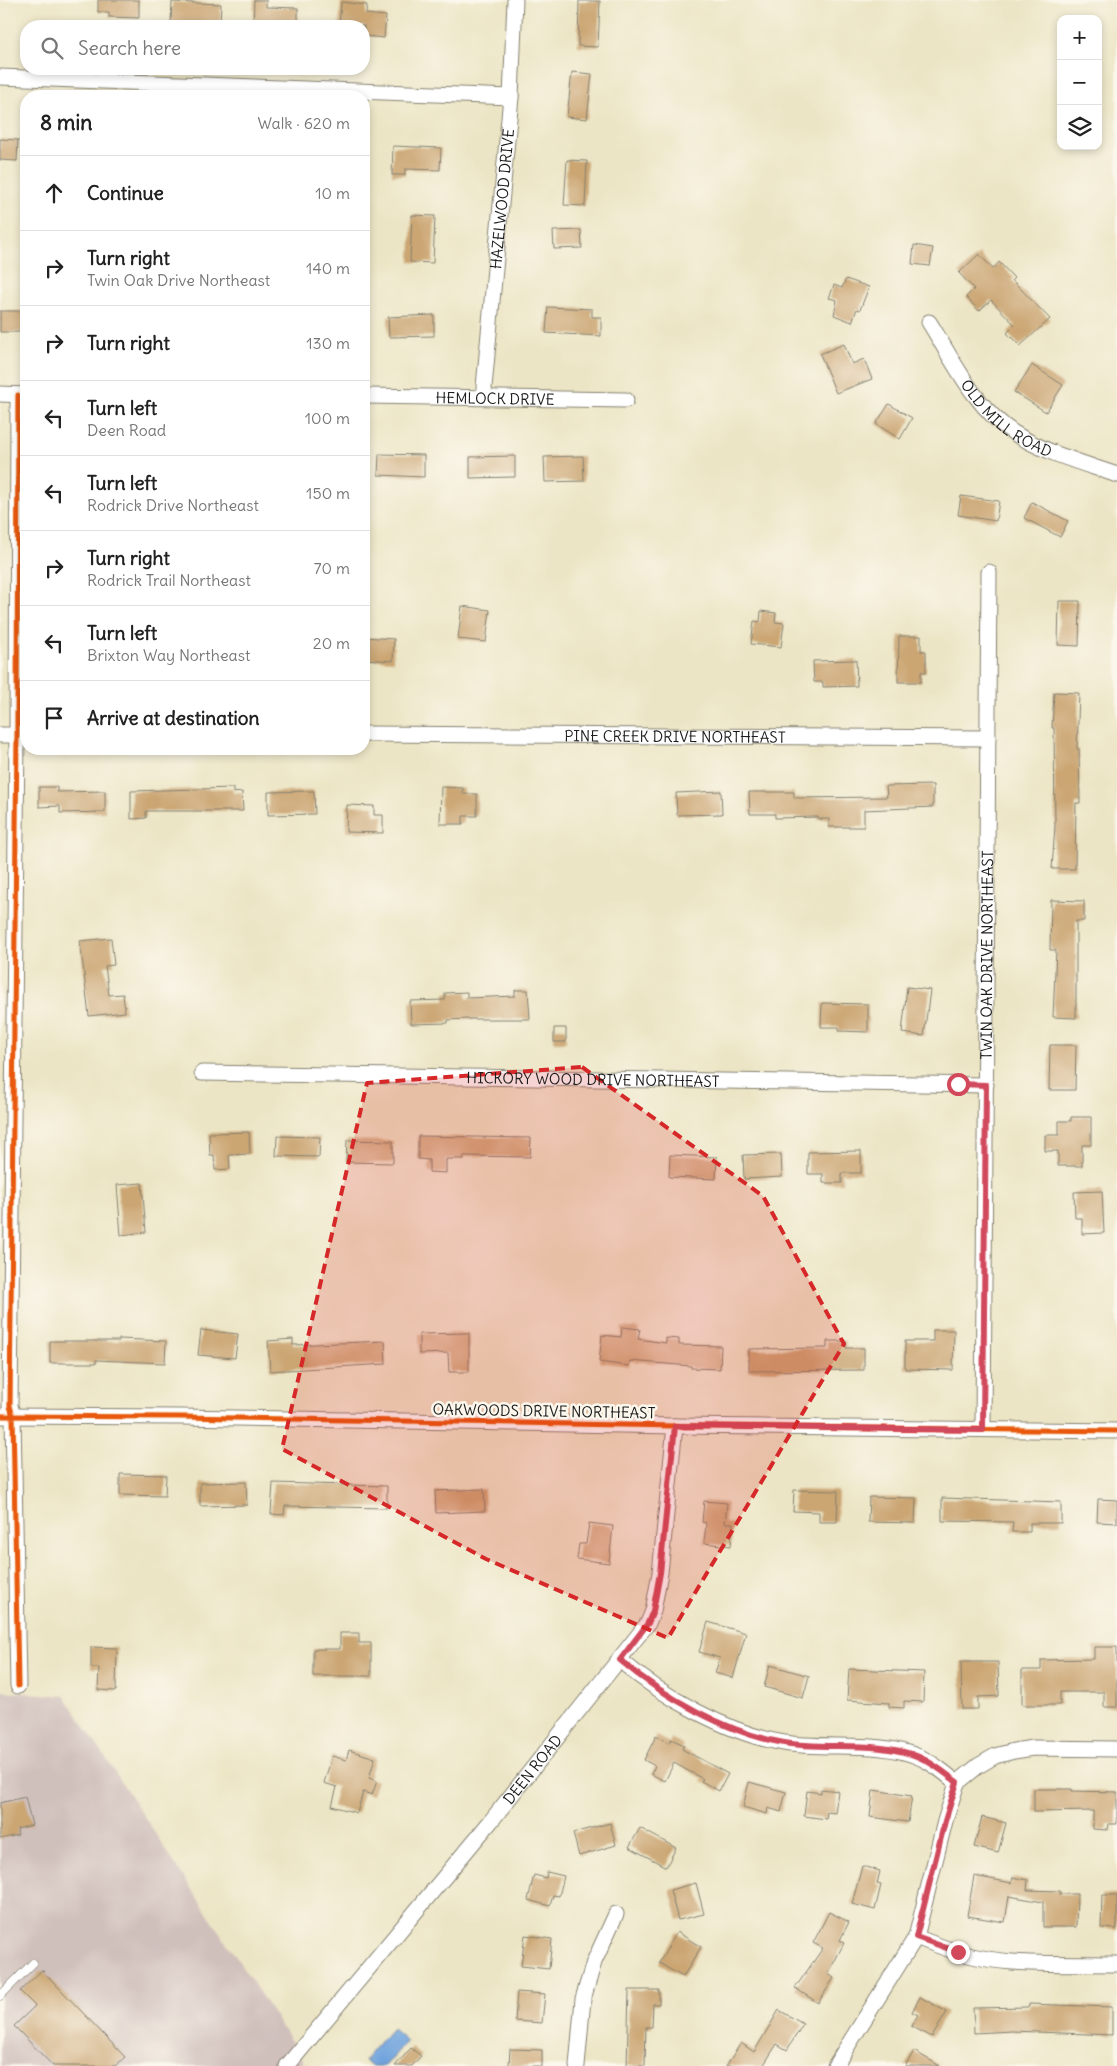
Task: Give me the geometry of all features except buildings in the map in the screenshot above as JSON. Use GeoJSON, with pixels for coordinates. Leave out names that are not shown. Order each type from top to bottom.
{"type":"FeatureCollection","features":[{"type":"Feature","properties":{"kind":"street","name":"HAZELWOOD DRIVE"},"geometry":{"type":"LineString","coordinates":[[485,397],[484,387],[511,97],[515,0]]}},
{"type":"Feature","properties":{"kind":"street"},"geometry":{"type":"LineString","coordinates":[[0,77],[332,90]]}},
{"type":"Feature","properties":{"kind":"street"},"geometry":{"type":"LineString","coordinates":[[370,91],[511,97]]}},
{"type":"Feature","properties":{"kind":"street","name":"OLD MILL ROAD"},"geometry":{"type":"LineString","coordinates":[[929,322],[974,394],[994,417],[1014,433],[1055,453],[1117,475]]}},
{"type":"Feature","properties":{"kind":"street"},"geometry":{"type":"LineString","coordinates":[[0,394],[20,395]]}},
{"type":"Feature","properties":{"kind":"street","name":"HEMLOCK DRIVE"},"geometry":{"type":"LineString","coordinates":[[370,396],[626,400]]}},
{"type":"Feature","properties":{"kind":"street","name":"TWIN OAK DRIVE NORTHEAST"},"geometry":{"type":"LineString","coordinates":[[983,1430],[989,572]]}},
{"type":"Feature","properties":{"kind":"street","name":"PINE CREEK DRIVE NORTHEAST"},"geometry":{"type":"LineString","coordinates":[[370,734],[988,738]]}},
{"type":"Feature","properties":{"kind":"street"},"geometry":{"type":"LineString","coordinates":[[0,735],[20,735]]}},
{"type":"Feature","properties":{"kind":"street"},"geometry":{"type":"LineString","coordinates":[[18,1686],[15,1542],[7,1416],[10,1406],[6,1074],[21,755]]}},
{"type":"Feature","properties":{"kind":"street","name":"HICKORY WOOD DRIVE NORTHEAST"},"geometry":{"type":"LineString","coordinates":[[202,1073],[986,1085]]}},
{"type":"Feature","properties":{"kind":"street","name":"OAKWOODS DRIVE NORTHEAST"},"geometry":{"type":"LineString","coordinates":[[7,1416],[1117,1431]]}},
{"type":"Feature","properties":{"kind":"street","name":"DEEN ROAD"},"geometry":{"type":"LineString","coordinates":[[287,2066],[491,1821],[648,1623],[653,1611],[660,1573],[675,1426]]}},
{"type":"Feature","properties":{"kind":"street"},"geometry":{"type":"LineString","coordinates":[[620,1660],[648,1682],[703,1714],[736,1730],[784,1743],[902,1751],[928,1761],[957,1782]]}},
{"type":"Feature","properties":{"kind":"street"},"geometry":{"type":"LineString","coordinates":[[835,2066],[916,1937],[945,1821],[957,1782],[978,1766],[996,1756],[1014,1751],[1033,1748],[1117,1749]]}},
{"type":"Feature","properties":{"kind":"street"},"geometry":{"type":"LineString","coordinates":[[578,2066],[583,1999],[594,1962],[616,1914]]}},
{"type":"Feature","properties":{"kind":"street"},"geometry":{"type":"LineString","coordinates":[[916,1937],[984,1959],[1011,1962],[1117,1964]]}},
{"type":"Feature","properties":{"kind":"lane"},"geometry":{"type":"LineString","coordinates":[[0,1996],[32,1963]]}},
{"type":"Feature","properties":{"kind":"highlighted area"},"geometry":{"type":"Polygon","coordinates":[[[582,1067],[763,1196],[844,1344],[668,1638],[486,1559],[282,1449],[367,1083],[582,1067]]]}},
{"type":"Feature","properties":{"kind":"shaded area"},"geometry":{"type":"Polygon","coordinates":[[[0,1691],[65,1696],[304,2061],[298,2066],[0,2066],[0,1691]]]}},
{"type":"Feature","properties":{"kind":"water"},"geometry":{"type":"Polygon","coordinates":[[[392,2028],[407,2041],[385,2066],[372,2066],[364,2060],[392,2028]]]}},
{"type":"Feature","properties":{"kind":"cycle path"},"geometry":{"type":"LineString","coordinates":[[18,395],[17,735],[10,1406],[13,1416],[18,1686]]}},
{"type":"Feature","properties":{"kind":"cycle path"},"geometry":{"type":"LineString","coordinates":[[0,1416],[1117,1431]]}},
{"type":"Feature","properties":{"kind":"route"},"geometry":{"type":"LineString","coordinates":[[958,1084],[986,1085],[983,1430],[675,1426],[660,1573],[653,1611],[648,1623],[620,1660],[648,1682],[703,1714],[736,1730],[784,1743],[902,1751],[928,1761],[957,1782],[945,1821],[916,1937],[958,1952]]}}]}
